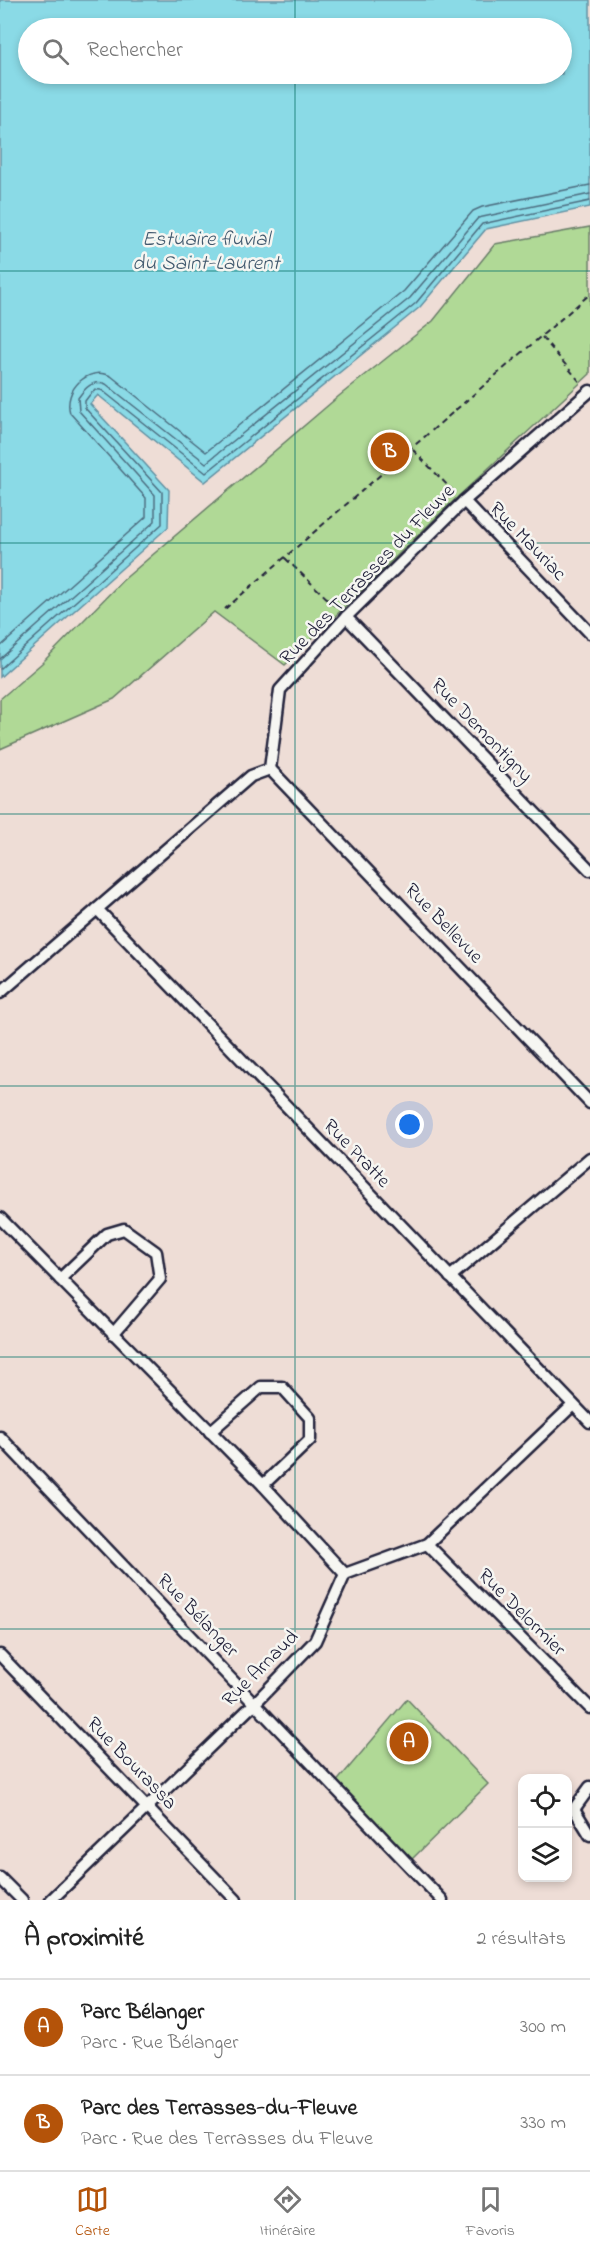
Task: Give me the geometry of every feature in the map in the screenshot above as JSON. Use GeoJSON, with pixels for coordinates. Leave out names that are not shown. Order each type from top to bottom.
{"type":"FeatureCollection","features":[{"type":"Feature","properties":{"kind":"street","name":"Rue des Terrasses du Fleuve"},"geometry":{"type":"LineString","coordinates":[[270,769],[280,690],[346,616],[464,501],[590,392]]}},
{"type":"Feature","properties":{"kind":"street","name":"Rue Mauriac"},"geometry":{"type":"LineString","coordinates":[[464,501],[590,633]]}},
{"type":"Feature","properties":{"kind":"street","name":"Rue Demontigny"},"geometry":{"type":"LineString","coordinates":[[346,616],[590,870]]}},
{"type":"Feature","properties":{"kind":"street"},"geometry":{"type":"LineString","coordinates":[[0,993],[251,776],[270,769]]}},
{"type":"Feature","properties":{"kind":"street","name":"Rue Bellevue"},"geometry":{"type":"LineString","coordinates":[[270,769],[590,1103]]}},
{"type":"Feature","properties":{"kind":"street","name":"Rue Pratte"},"geometry":{"type":"LineString","coordinates":[[97,909],[590,1422]]}},
{"type":"Feature","properties":{"kind":"street"},"geometry":{"type":"LineString","coordinates":[[450,1277],[590,1158]]}},
{"type":"Feature","properties":{"kind":"street"},"geometry":{"type":"LineString","coordinates":[[0,1218],[263,1485],[345,1574],[427,1544],[573,1405]]}},
{"type":"Feature","properties":{"kind":"street"},"geometry":{"type":"LineString","coordinates":[[60,1279],[107,1234],[123,1229],[156,1252],[160,1279],[113,1334]]}},
{"type":"Feature","properties":{"kind":"street"},"geometry":{"type":"LineString","coordinates":[[210,1432],[261,1387],[282,1387],[310,1418],[310,1440],[263,1485]]}},
{"type":"Feature","properties":{"kind":"street","name":"Rue Bélanger"},"geometry":{"type":"LineString","coordinates":[[0,1437],[442,1900]]}},
{"type":"Feature","properties":{"kind":"street","name":"Rue Delormier"},"geometry":{"type":"LineString","coordinates":[[427,1544],[590,1708]]}},
{"type":"Feature","properties":{"kind":"street","name":"Rue Arnaud"},"geometry":{"type":"LineString","coordinates":[[51,1900],[255,1703],[315,1641],[345,1574]]}},
{"type":"Feature","properties":{"kind":"street","name":"Rue Bourassa"},"geometry":{"type":"LineString","coordinates":[[0,1655],[236,1900]]}},
{"type":"Feature","properties":{"kind":"street"},"geometry":{"type":"LineString","coordinates":[[590,1787],[574,1809],[590,1835]]}},
{"type":"Feature","properties":{"kind":"street"},"geometry":{"type":"LineString","coordinates":[[0,1878],[22,1900]]}},
{"type":"Feature","properties":{"kind":"path"},"geometry":{"type":"LineString","coordinates":[[225,609],[590,294]]}},
{"type":"Feature","properties":{"kind":"path"},"geometry":{"type":"LineString","coordinates":[[541,336],[590,392]]}},
{"type":"Feature","properties":{"kind":"path"},"geometry":{"type":"LineString","coordinates":[[412,449],[464,501]]}},
{"type":"Feature","properties":{"kind":"path"},"geometry":{"type":"LineString","coordinates":[[284,558],[346,616]]}},
{"type":"Feature","properties":{"kind":"green space"},"geometry":{"type":"Polygon","coordinates":[[[590,227],[590,374],[447,507],[285,665],[214,612],[114,699],[0,749],[0,699],[42,663],[122,581],[339,396],[433,321],[495,244],[590,227]]]}},
{"type":"Feature","properties":{"kind":"green space"},"geometry":{"type":"Polygon","coordinates":[[[407,1699],[488,1784],[409,1862],[334,1785],[407,1699]]]}},
{"type":"Feature","properties":{"kind":"water","name":"Estuaire fluvial du Saint-Laurent"},"geometry":{"type":"Polygon","coordinates":[[[0,0],[590,0],[590,207],[486,229],[420,307],[205,482],[98,395],[90,404],[169,490],[168,527],[0,677],[0,0]]]}},
{"type":"Feature","properties":{"kind":"place","name":"Parc des Terrasses-du-Fleuve"},"geometry":{"type":"Point","coordinates":[390,452]}},
{"type":"Feature","properties":{"kind":"place","name":"Parc Bélanger"},"geometry":{"type":"Point","coordinates":[409,1742]}}]}
